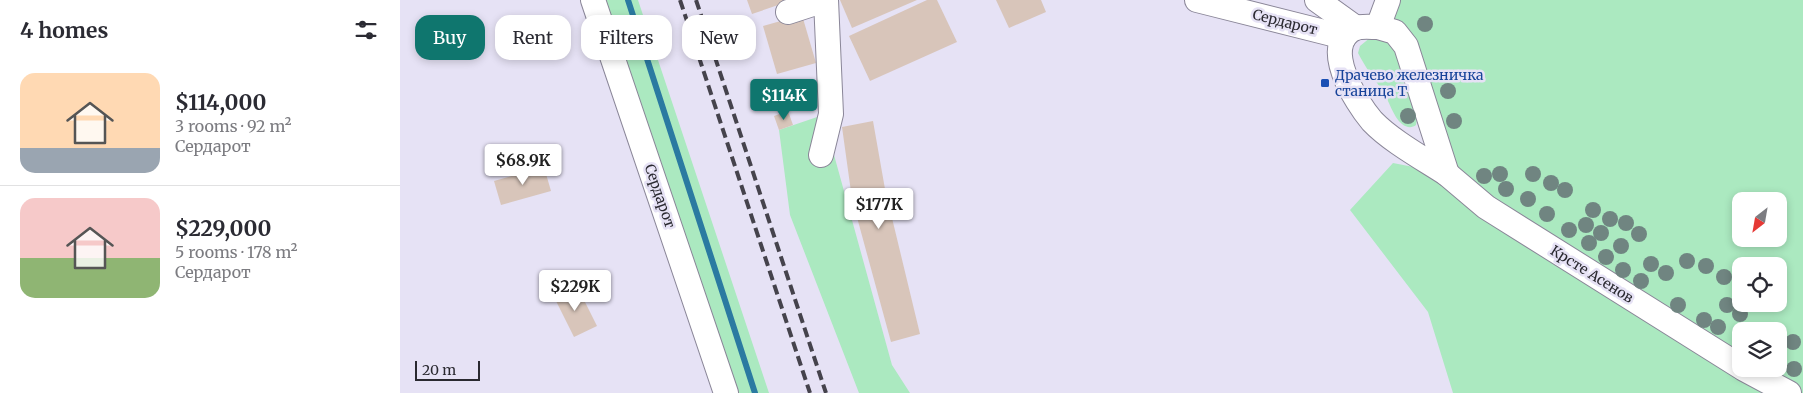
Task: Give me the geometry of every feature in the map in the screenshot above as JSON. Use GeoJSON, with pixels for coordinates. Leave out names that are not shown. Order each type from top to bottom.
{"type":"FeatureCollection","features":[{"type":"Feature","properties":{"kind":"street","name":"Сердарот"},"geometry":{"type":"LineString","coordinates":[[593,0],[726,393]]}},
{"type":"Feature","properties":{"kind":"street"},"geometry":{"type":"LineString","coordinates":[[788,12],[826,0],[831,114],[821,155]]}},
{"type":"Feature","properties":{"kind":"street","name":"Сердарот"},"geometry":{"type":"LineString","coordinates":[[1197,0],[1359,31]]}},
{"type":"Feature","properties":{"kind":"street"},"geometry":{"type":"LineString","coordinates":[[1317,0],[1359,31],[1395,32],[1406,46],[1447,174]]}},
{"type":"Feature","properties":{"kind":"street"},"geometry":{"type":"LineString","coordinates":[[1359,31],[1388,0]]}},
{"type":"Feature","properties":{"kind":"street","name":"Крсте Асенов"},"geometry":{"type":"LineString","coordinates":[[1359,31],[1340,52],[1345,80],[1373,121],[1409,150],[1447,174],[1486,207],[1732,361]]}},
{"type":"Feature","properties":{"kind":"street","name":"Крсте Асенов"},"geometry":{"type":"LineString","coordinates":[[1760,377],[1789,393]]}},
{"type":"Feature","properties":{"kind":"green space"},"geometry":{"type":"Polygon","coordinates":[[[593,0],[638,0],[643,15],[598,15],[593,0]]]}},
{"type":"Feature","properties":{"kind":"green space"},"geometry":{"type":"Polygon","coordinates":[[[1388,0],[1803,0],[1803,393],[1789,393],[1759,377],[1787,377],[1787,322],[1732,322],[1732,361],[1447,174],[1395,32],[1388,0]]]}},
{"type":"Feature","properties":{"kind":"green space"},"geometry":{"type":"Polygon","coordinates":[[[1371,37],[1397,44],[1418,113],[1416,125],[1414,126],[1408,127],[1399,121],[1358,53],[1360,46],[1371,37]]]}},
{"type":"Feature","properties":{"kind":"green space"},"geometry":{"type":"Polygon","coordinates":[[[613,60],[658,60],[769,393],[726,393],[613,60]]]}},
{"type":"Feature","properties":{"kind":"green space"},"geometry":{"type":"Polygon","coordinates":[[[823,115],[892,365],[910,393],[859,393],[790,215],[779,130],[823,115]]]}},
{"type":"Feature","properties":{"kind":"green space"},"geometry":{"type":"Polygon","coordinates":[[[1393,163],[1434,171],[1732,363],[1732,377],[1754,377],[1779,393],[1453,393],[1428,312],[1350,210],[1393,163]]]}},
{"type":"Feature","properties":{"kind":"building"},"geometry":{"type":"Polygon","coordinates":[[[747,0],[783,0],[784,3],[752,14],[747,0]]]}},
{"type":"Feature","properties":{"kind":"building"},"geometry":{"type":"Polygon","coordinates":[[[840,0],[917,0],[852,28],[840,0]]]}},
{"type":"Feature","properties":{"kind":"building"},"geometry":{"type":"Polygon","coordinates":[[[927,0],[937,0],[957,42],[870,81],[849,36],[927,0]]]}},
{"type":"Feature","properties":{"kind":"building"},"geometry":{"type":"Polygon","coordinates":[[[996,0],[1041,0],[1046,12],[1009,28],[996,0]]]}},
{"type":"Feature","properties":{"kind":"building"},"geometry":{"type":"Polygon","coordinates":[[[802,15],[816,63],[777,74],[763,26],[802,15]]]}},
{"type":"Feature","properties":{"kind":"building"},"geometry":{"type":"Polygon","coordinates":[[[788,111],[793,125],[779,130],[774,116],[788,111]]]}},
{"type":"Feature","properties":{"kind":"building"},"geometry":{"type":"Polygon","coordinates":[[[873,121],[885,189],[920,334],[891,342],[852,199],[842,127],[873,121]]]}},
{"type":"Feature","properties":{"kind":"building"},"geometry":{"type":"Polygon","coordinates":[[[544,167],[551,191],[501,205],[494,181],[544,167]]]}},
{"type":"Feature","properties":{"kind":"building"},"geometry":{"type":"Polygon","coordinates":[[[577,286],[597,326],[574,337],[554,297],[577,286]]]}},
{"type":"Feature","properties":{"kind":"waterway"},"geometry":{"type":"LineString","coordinates":[[628,0],[755,393]]}},
{"type":"Feature","properties":{"kind":"railway"},"geometry":{"type":"LineString","coordinates":[[680,0],[810,393]]}},
{"type":"Feature","properties":{"kind":"railway"},"geometry":{"type":"LineString","coordinates":[[696,0],[826,393]]}},
{"type":"Feature","properties":{"kind":"place","name":"Драчево железничка станица Т"},"geometry":{"type":"Point","coordinates":[1325,83]}}]}
